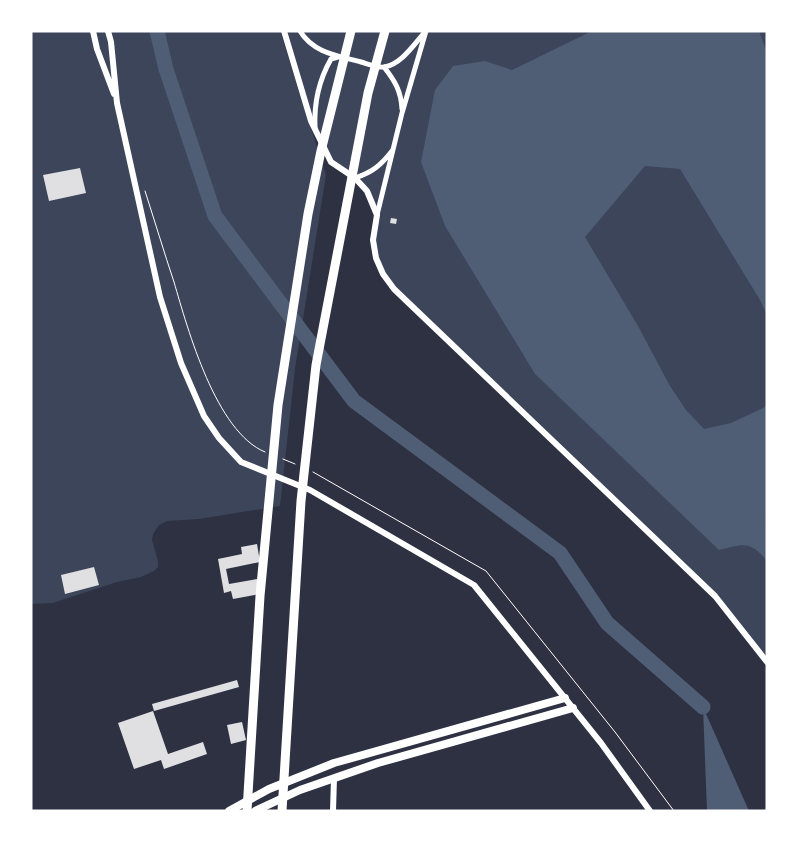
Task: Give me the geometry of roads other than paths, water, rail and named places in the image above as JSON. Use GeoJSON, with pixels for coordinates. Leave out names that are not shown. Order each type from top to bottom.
{"type":"FeatureCollection","features":[{"type":"Feature","properties":{"kind":"highway"},"geometry":{"type":"LineString","coordinates":[[247,811],[260,596],[278,405],[308,214],[321,151],[351,31]]}},
{"type":"Feature","properties":{"kind":"highway"},"geometry":{"type":"LineString","coordinates":[[282,811],[301,501],[316,366],[368,93],[385,31]]}},
{"type":"Feature","properties":{"kind":"main road"},"geometry":{"type":"LineString","coordinates":[[230,811],[269,789],[334,763],[565,698]]}},
{"type":"Feature","properties":{"kind":"main road"},"geometry":{"type":"LineString","coordinates":[[256,811],[300,790],[378,763],[573,708]]}},
{"type":"Feature","properties":{"kind":"street"},"geometry":{"type":"LineString","coordinates":[[93,31],[97,49],[117,103]]}},
{"type":"Feature","properties":{"kind":"street"},"geometry":{"type":"LineString","coordinates":[[108,31],[111,42],[117,103],[160,297],[181,363],[204,416],[219,438],[241,462],[310,490],[474,585],[601,743],[650,811]]}},
{"type":"Feature","properties":{"kind":"street"},"geometry":{"type":"LineString","coordinates":[[284,31],[316,132],[331,162],[355,178],[367,191],[377,215]]}},
{"type":"Feature","properties":{"kind":"street"},"geometry":{"type":"LineString","coordinates":[[300,31],[315,47],[330,54],[384,67],[398,61],[426,31]]}},
{"type":"Feature","properties":{"kind":"street"},"geometry":{"type":"LineString","coordinates":[[426,31],[402,113],[377,215],[373,240],[376,258],[383,274],[394,289],[715,596],[767,662]]}},
{"type":"Feature","properties":{"kind":"street"},"geometry":{"type":"LineString","coordinates":[[316,132],[315,118],[322,75],[331,59],[339,56]]}},
{"type":"Feature","properties":{"kind":"street"},"geometry":{"type":"LineString","coordinates":[[384,67],[396,82],[401,96],[402,113]]}},
{"type":"Feature","properties":{"kind":"street"},"geometry":{"type":"LineString","coordinates":[[355,178],[366,174],[382,164],[393,149]]}},
{"type":"Feature","properties":{"kind":"street"},"geometry":{"type":"LineString","coordinates":[[333,811],[334,778]]}},
{"type":"Feature","properties":{"kind":"waterway"},"geometry":{"type":"LineString","coordinates":[[157,31],[166,69],[215,216],[354,401],[560,553],[607,623],[703,707]]}}]}
